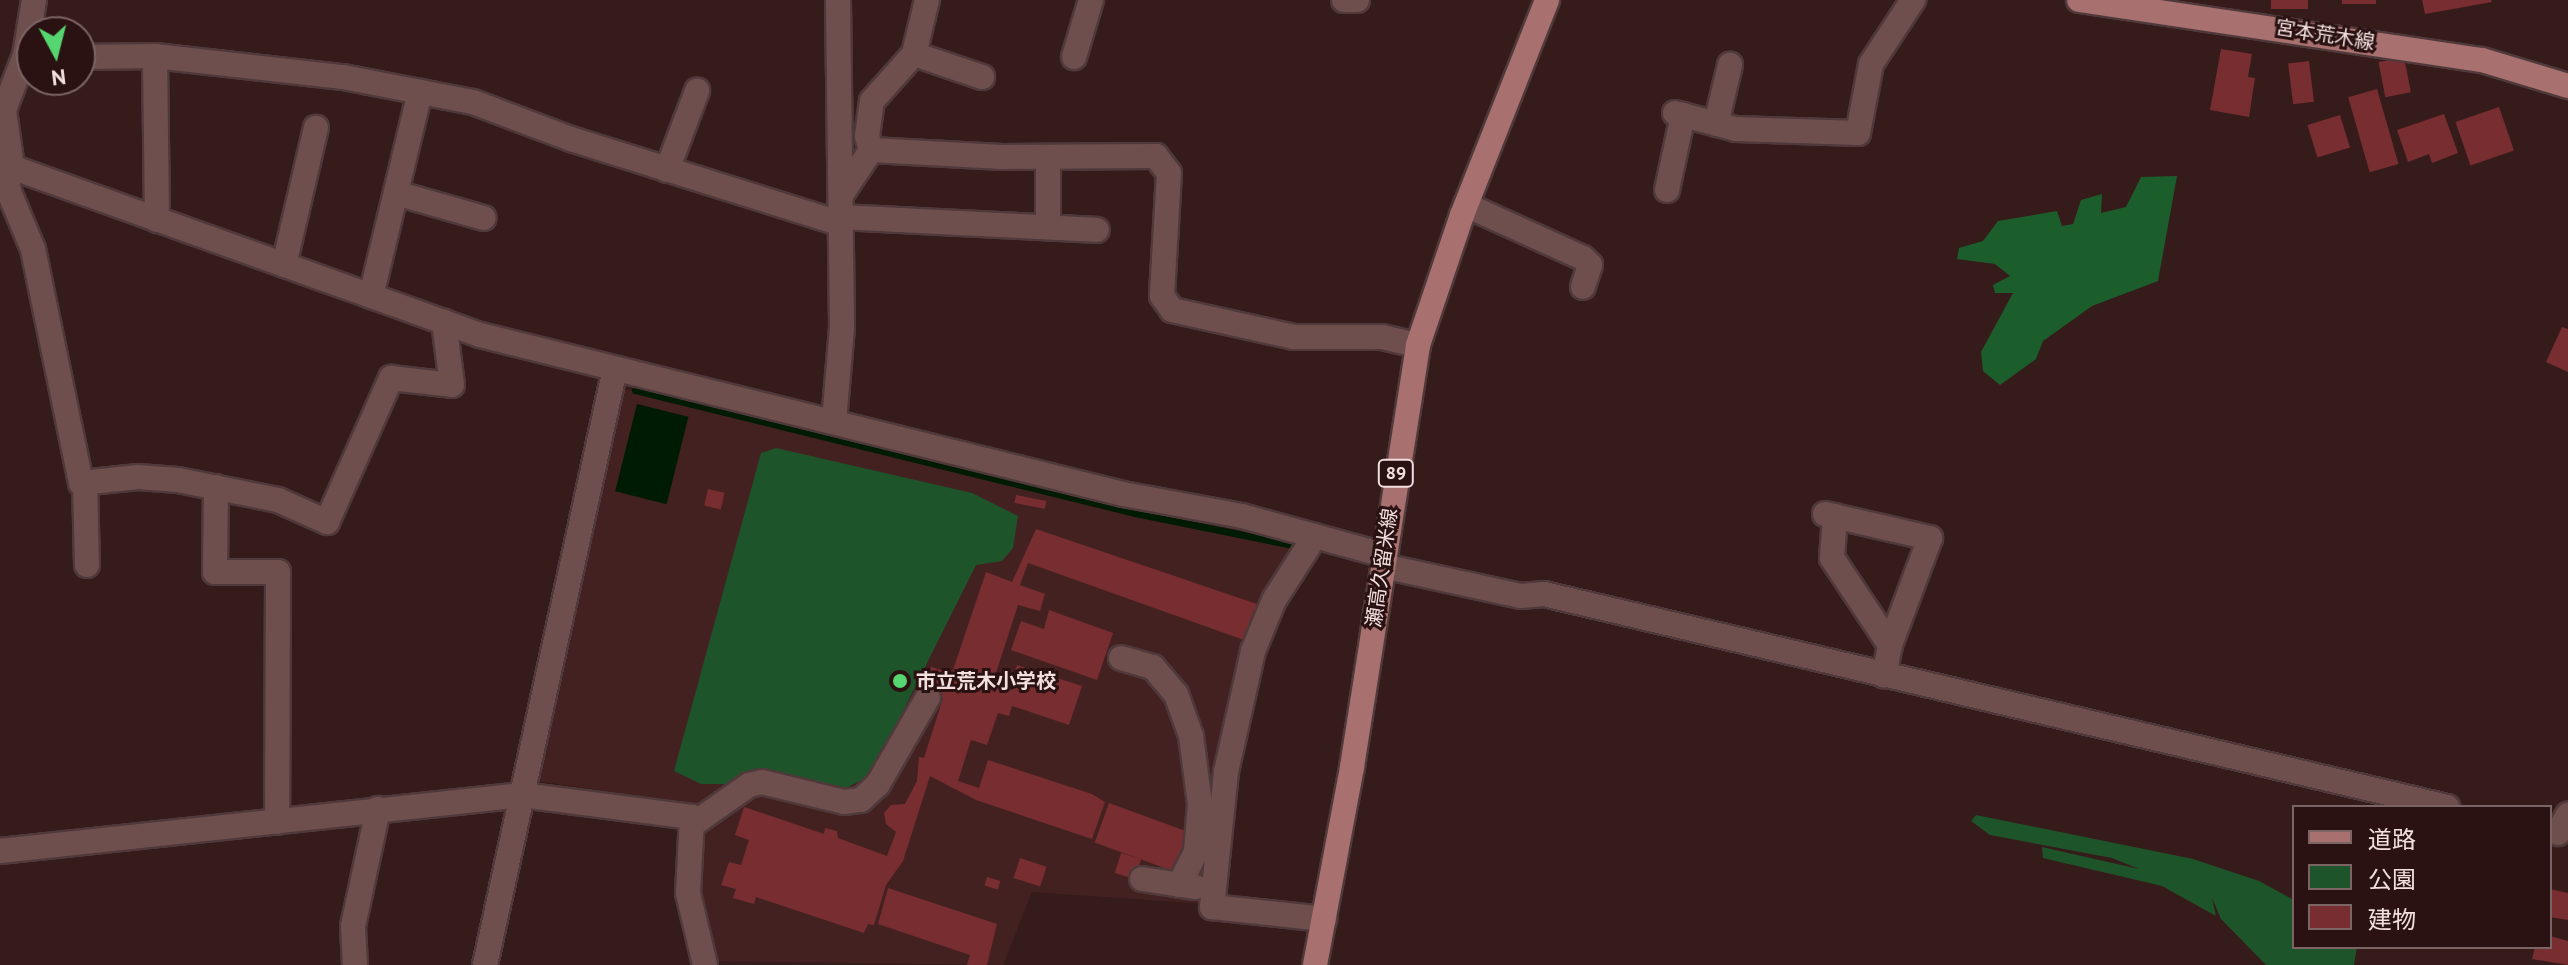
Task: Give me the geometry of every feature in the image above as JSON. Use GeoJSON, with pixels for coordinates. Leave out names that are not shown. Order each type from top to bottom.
{"type":"FeatureCollection","features":[{"type":"Feature","properties":{"kind":"main road","name":"瀬高久留米線"},"geometry":{"type":"LineString","coordinates":[[1315,965],[1418,345],[1466,205],[1547,0]]}},
{"type":"Feature","properties":{"kind":"main road","name":"宮本荒木線"},"geometry":{"type":"LineString","coordinates":[[2079,0],[2183,6],[2482,60],[2568,86]]}},
{"type":"Feature","properties":{"kind":"street"},"geometry":{"type":"LineString","coordinates":[[834,421],[842,327],[838,0]]}},
{"type":"Feature","properties":{"kind":"street"},"geometry":{"type":"LineString","coordinates":[[842,212],[871,150],[867,136],[872,101],[914,54],[927,0]]}},
{"type":"Feature","properties":{"kind":"street"},"geometry":{"type":"LineString","coordinates":[[1074,57],[1091,0]]}},
{"type":"Feature","properties":{"kind":"street"},"geometry":{"type":"LineString","coordinates":[[1344,0],[1357,0]]}},
{"type":"Feature","properties":{"kind":"street"},"geometry":{"type":"LineString","coordinates":[[1667,190],[1679,114],[1736,129],[1858,133],[1871,64],[1913,0]]}},
{"type":"Feature","properties":{"kind":"street"},"geometry":{"type":"LineString","coordinates":[[914,54],[982,77]]}},
{"type":"Feature","properties":{"kind":"street"},"geometry":{"type":"LineString","coordinates":[[155,56],[157,220]]}},
{"type":"Feature","properties":{"kind":"street"},"geometry":{"type":"LineString","coordinates":[[96,57],[155,56],[343,77],[473,102],[667,170],[842,212],[1097,230]]}},
{"type":"Feature","properties":{"kind":"street"},"geometry":{"type":"LineString","coordinates":[[1716,124],[1730,65]]}},
{"type":"Feature","properties":{"kind":"street"},"geometry":{"type":"LineString","coordinates":[[16,82],[4,110],[9,192],[33,249],[85,483],[87,565]]}},
{"type":"Feature","properties":{"kind":"street"},"geometry":{"type":"LineString","coordinates":[[667,170],[697,91]]}},
{"type":"Feature","properties":{"kind":"street"},"geometry":{"type":"LineString","coordinates":[[371,296],[420,92]]}},
{"type":"Feature","properties":{"kind":"street"},"geometry":{"type":"LineString","coordinates":[[284,265],[316,128]]}},
{"type":"Feature","properties":{"kind":"street"},"geometry":{"type":"LineString","coordinates":[[871,150],[1048,157],[1156,156],[1169,173],[1162,296],[1172,310],[1230,319],[1253,330],[1294,337],[1382,337],[1418,345]]}},
{"type":"Feature","properties":{"kind":"street"},"geometry":{"type":"LineString","coordinates":[[1048,157],[1048,227]]}},
{"type":"Feature","properties":{"kind":"street"},"geometry":{"type":"LineString","coordinates":[[6,165],[444,322],[615,369],[1315,536],[1384,561],[1521,596],[1544,594],[2438,805]]}},
{"type":"Feature","properties":{"kind":"street"},"geometry":{"type":"LineString","coordinates":[[396,193],[484,218]]}},
{"type":"Feature","properties":{"kind":"street"},"geometry":{"type":"LineString","coordinates":[[1466,205],[1583,258],[1590,272],[1583,287]]}},
{"type":"Feature","properties":{"kind":"street"},"geometry":{"type":"LineString","coordinates":[[85,483],[138,477],[216,487],[278,500],[327,522],[391,378],[452,385],[444,322]]}},
{"type":"Feature","properties":{"kind":"street"},"geometry":{"type":"LineString","coordinates":[[485,965],[615,369]]}},
{"type":"Feature","properties":{"kind":"street"},"geometry":{"type":"LineString","coordinates":[[216,487],[215,572],[278,572],[277,822]]}},
{"type":"Feature","properties":{"kind":"street"},"geometry":{"type":"LineString","coordinates":[[1884,675],[1890,645],[1930,538],[1830,515],[1832,558],[1890,645]]}},
{"type":"Feature","properties":{"kind":"street"},"geometry":{"type":"LineString","coordinates":[[1315,536],[1274,600],[1253,651],[1215,843],[1212,907],[1324,919]]}},
{"type":"Feature","properties":{"kind":"street"},"geometry":{"type":"LineString","coordinates":[[1121,658],[1153,667],[1176,694],[1191,736],[1200,804],[1196,852],[1179,885]]}},
{"type":"Feature","properties":{"kind":"street"},"geometry":{"type":"LineString","coordinates":[[692,825],[749,785],[762,782],[844,802],[861,800],[878,784],[928,697]]}},
{"type":"Feature","properties":{"kind":"street"},"geometry":{"type":"LineString","coordinates":[[0,851],[522,795],[692,817],[688,893],[705,965]]}},
{"type":"Feature","properties":{"kind":"street"},"geometry":{"type":"LineString","coordinates":[[355,965],[353,926],[378,809]]}},
{"type":"Feature","properties":{"kind":"street"},"geometry":{"type":"LineString","coordinates":[[1142,879],[1213,889]]}},
{"type":"Feature","properties":{"kind":"shaded area","name":"市立荒木小学校"},"geometry":{"type":"Polygon","coordinates":[[[624,389],[1119,513],[1300,550],[1269,599],[1208,904],[1032,892],[1003,965],[712,961],[699,873],[699,835],[707,807],[538,781],[624,389]]]}},
{"type":"Feature","properties":{"kind":"shaded area"},"geometry":{"type":"Polygon","coordinates":[[[637,404],[688,417],[667,504],[615,491],[637,404]]]}},
{"type":"Feature","properties":{"kind":"green space"},"geometry":{"type":"Polygon","coordinates":[[[2177,176],[2158,281],[2092,306],[2043,341],[2036,359],[2000,385],[1983,371],[1981,352],[2013,293],[1995,293],[1993,285],[2010,276],[1995,264],[1957,259],[1959,248],[1983,241],[1998,221],[2057,211],[2062,226],[2073,224],[2081,200],[2102,194],[2101,213],[2126,207],[2141,177],[2177,176]]]}},
{"type":"Feature","properties":{"kind":"green space"},"geometry":{"type":"Polygon","coordinates":[[[776,448],[972,493],[1018,516],[1013,548],[1002,561],[976,565],[884,749],[866,778],[846,788],[763,769],[731,784],[701,784],[674,771],[761,453],[776,448]]]}},
{"type":"Feature","properties":{"kind":"green space"},"geometry":{"type":"Polygon","coordinates":[[[1976,815],[2193,859],[2259,881],[2292,899],[2292,949],[2357,949],[2354,965],[2266,965],[2221,919],[2212,898],[2216,916],[2162,886],[2043,858],[2042,847],[2139,869],[2112,858],[1990,835],[1971,821],[1976,815]]]}},
{"type":"Feature","properties":{"kind":"building"},"geometry":{"type":"Polygon","coordinates":[[[2271,0],[2308,0],[2308,9],[2271,9],[2271,0]]]}},
{"type":"Feature","properties":{"kind":"building"},"geometry":{"type":"Polygon","coordinates":[[[2342,0],[2376,0],[2376,4],[2342,4],[2342,0]]]}},
{"type":"Feature","properties":{"kind":"building"},"geometry":{"type":"Polygon","coordinates":[[[2422,0],[2491,0],[2492,2],[2425,14],[2422,0]]]}},
{"type":"Feature","properties":{"kind":"building"},"geometry":{"type":"Polygon","coordinates":[[[2221,49],[2252,54],[2248,77],[2255,78],[2249,117],[2210,110],[2221,49]]]}},
{"type":"Feature","properties":{"kind":"building"},"geometry":{"type":"Polygon","coordinates":[[[2404,57],[2411,92],[2385,97],[2378,62],[2404,57]]]}},
{"type":"Feature","properties":{"kind":"building"},"geometry":{"type":"Polygon","coordinates":[[[2309,61],[2314,102],[2293,104],[2288,64],[2309,61]]]}},
{"type":"Feature","properties":{"kind":"building"},"geometry":{"type":"Polygon","coordinates":[[[2377,89],[2398,164],[2370,172],[2348,97],[2377,89]]]}},
{"type":"Feature","properties":{"kind":"building"},"geometry":{"type":"Polygon","coordinates":[[[2499,107],[2514,150],[2470,165],[2456,122],[2499,107]]]}},
{"type":"Feature","properties":{"kind":"building"},"geometry":{"type":"Polygon","coordinates":[[[2444,114],[2458,153],[2432,163],[2429,154],[2408,162],[2397,130],[2444,114]]]}},
{"type":"Feature","properties":{"kind":"building"},"geometry":{"type":"Polygon","coordinates":[[[2340,115],[2350,148],[2317,157],[2307,125],[2340,115]]]}},
{"type":"Feature","properties":{"kind":"building"},"geometry":{"type":"Polygon","coordinates":[[[2562,327],[2568,329],[2568,372],[2546,362],[2562,327]]]}},
{"type":"Feature","properties":{"kind":"building"},"geometry":{"type":"Polygon","coordinates":[[[708,489],[725,493],[721,509],[704,506],[708,489]]]}},
{"type":"Feature","properties":{"kind":"building"},"geometry":{"type":"Polygon","coordinates":[[[1016,495],[1046,501],[1045,509],[1014,503],[1016,495]]]}},
{"type":"Feature","properties":{"kind":"building"},"geometry":{"type":"Polygon","coordinates":[[[1036,529],[1257,604],[1244,640],[1028,563],[1020,585],[1045,594],[1040,611],[1018,605],[994,679],[1010,685],[1017,665],[1082,686],[1069,725],[1012,706],[1009,716],[998,713],[987,745],[971,740],[958,781],[979,788],[988,760],[1092,794],[1105,802],[1092,839],[976,800],[930,776],[903,861],[886,885],[874,925],[868,924],[864,933],[756,897],[754,904],[733,898],[736,889],[721,885],[729,862],[741,865],[749,840],[735,835],[744,807],[824,834],[825,828],[837,831],[838,838],[887,856],[896,832],[886,824],[884,813],[891,805],[905,804],[917,781],[919,757],[924,758],[943,698],[924,692],[931,667],[952,673],[986,572],[1012,582],[1036,529]]]}},
{"type":"Feature","properties":{"kind":"building"},"geometry":{"type":"Polygon","coordinates":[[[1049,610],[1113,633],[1097,680],[1011,650],[1021,621],[1044,629],[1049,610]]]}},
{"type":"Feature","properties":{"kind":"building"},"geometry":{"type":"Polygon","coordinates":[[[1109,803],[1190,832],[1175,872],[1095,842],[1109,803]]]}},
{"type":"Feature","properties":{"kind":"building"},"geometry":{"type":"Polygon","coordinates":[[[1121,853],[1141,859],[1135,879],[1115,873],[1121,853]]]}},
{"type":"Feature","properties":{"kind":"building"},"geometry":{"type":"Polygon","coordinates":[[[1020,858],[1047,867],[1040,887],[1014,878],[1020,858]]]}},
{"type":"Feature","properties":{"kind":"building"},"geometry":{"type":"Polygon","coordinates":[[[987,877],[1000,881],[998,890],[984,886],[987,877]]]}},
{"type":"Feature","properties":{"kind":"building"},"geometry":{"type":"Polygon","coordinates":[[[888,888],[997,924],[987,965],[967,965],[970,955],[878,924],[888,888]]]}},
{"type":"Feature","properties":{"kind":"building"},"geometry":{"type":"Polygon","coordinates":[[[2552,889],[2568,893],[2568,920],[2552,917],[2552,889]]]}},
{"type":"Feature","properties":{"kind":"building"},"geometry":{"type":"Polygon","coordinates":[[[2552,937],[2568,941],[2568,965],[2532,959],[2534,949],[2552,949],[2552,937]]]}},
{"type":"Feature","properties":{"kind":"waterway"},"geometry":{"type":"LineString","coordinates":[[635,390],[1135,513],[1297,546]]}},
{"type":"Feature","properties":{"kind":"place","name":"市立荒木小学校"},"geometry":{"type":"Point","coordinates":[900,681]}}]}
